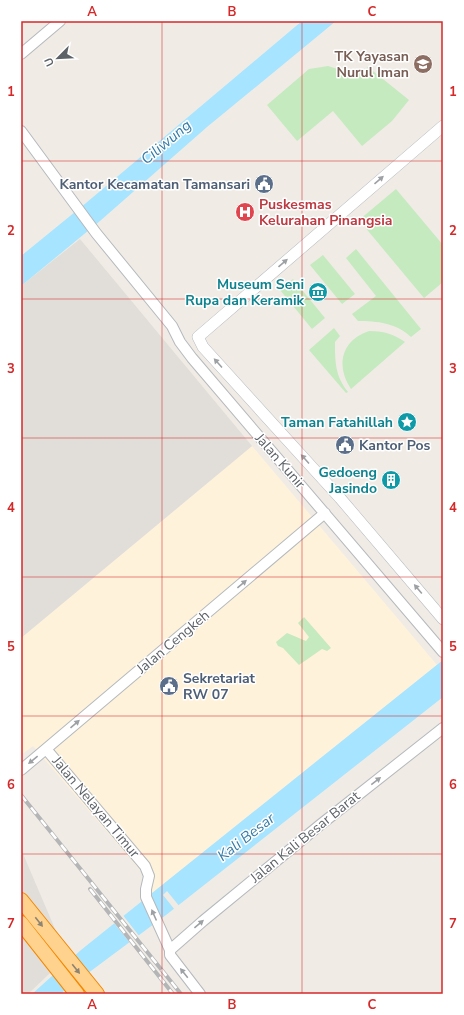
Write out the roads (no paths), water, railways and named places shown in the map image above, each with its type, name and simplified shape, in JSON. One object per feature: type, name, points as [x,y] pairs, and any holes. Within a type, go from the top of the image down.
[{"type":"highway","points":[[21,900],[96,994]]},
{"type":"highway","points":[[21,923],[77,994]]},
{"type":"main road","name":"Jalan Kunir","points":[[443,126],[198,337],[203,347],[342,500],[443,619]]},
{"type":"street","points":[[21,54],[60,21]]},
{"type":"street","name":"Jalan Kunir","points":[[21,131],[96,233],[124,266],[134,275],[174,324],[184,342],[443,650]]},
{"type":"street","name":"Jalan Kunir","points":[[124,266],[128,273],[172,326],[180,342],[192,358],[443,650]]},
{"type":"street","name":"Jalan Cengkeh","points":[[21,770],[325,513]]},
{"type":"street","name":"Jalan Kali Besar Barat","points":[[170,950],[203,920],[443,728]]},
{"type":"street","name":"Jalan Nelayan Timur","points":[[46,749],[145,866],[149,876],[146,897],[170,950]]},
{"type":"street","points":[[170,950],[172,958],[200,994]]},
{"type":"water","name":"Ciliwung","points":[[302,21],[336,21],[207,127],[100,221],[21,286],[21,256]]},
{"type":"water","name":"Kali Besar","points":[[443,660],[443,697],[166,915],[60,994],[32,994],[81,950]]},
{"type":"railway","points":[[21,795],[181,994]]},
{"type":"railway","points":[[90,889],[173,994]]},
{"type":"place","name":"TK Yayasan Nurul Iman","points":[[423,64]]},
{"type":"place","name":"Kantor Kecamatan Tamansari","points":[[264,184]]},
{"type":"place","name":"Puskesmas Kelurahan Pinangsia","points":[[245,212]]},
{"type":"place","name":"Museum Seni Rupa dan Keramik","points":[[318,292]]},
{"type":"place","name":"Taman Fatahillah","points":[[407,422]]},
{"type":"place","name":"Kantor Pos","points":[[345,445]]},
{"type":"place","name":"Gedoeng Jasindo","points":[[391,480]]},
{"type":"place","name":"Sekretariat RW 07","points":[[169,686]]}]
